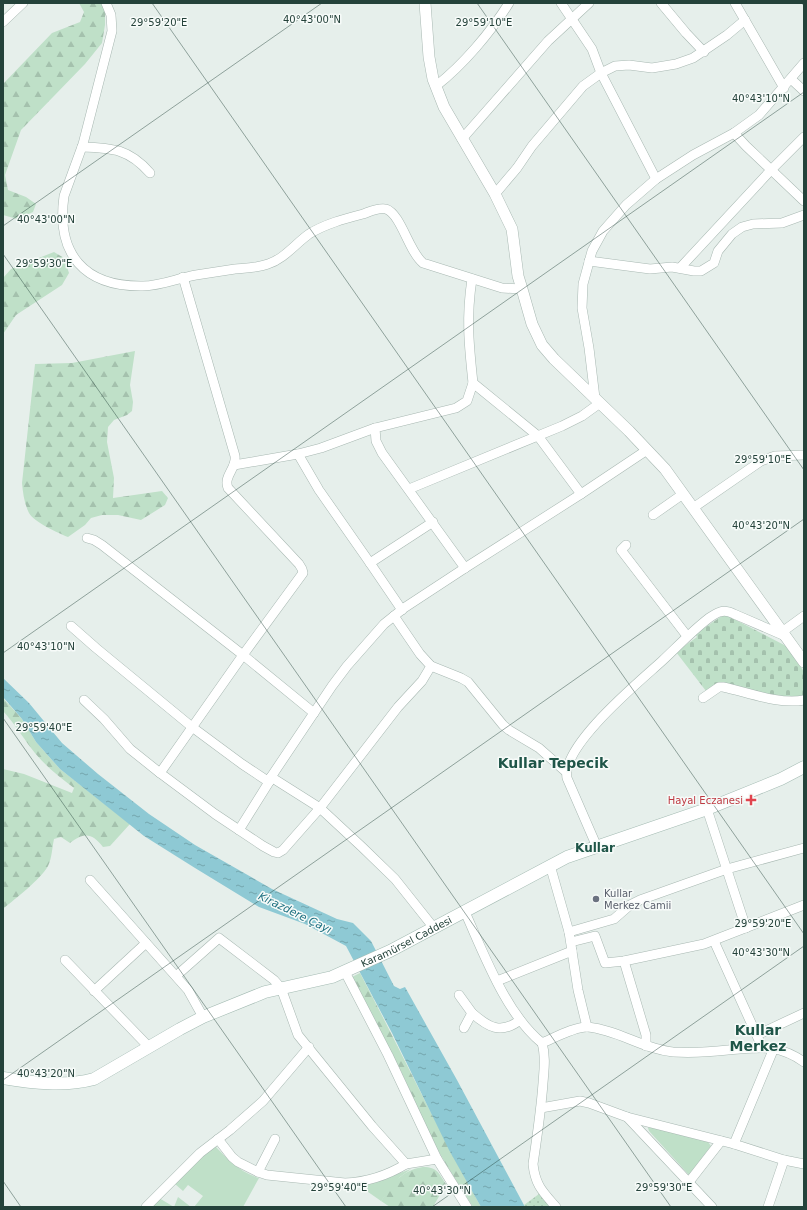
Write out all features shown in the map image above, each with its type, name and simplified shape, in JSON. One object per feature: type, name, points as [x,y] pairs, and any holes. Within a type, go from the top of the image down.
[{"type":"main road","name":"Karamürsel Caddesi","points":[[3,1078],[41,1083],[63,1083],[84,1081],[101,1075],[180,1028],[250,997],[345,972],[390,951],[550,865],[575,854],[707,809],[781,779],[804,767]]},
{"type":"street","points":[[3,22],[23,3]]},
{"type":"street","points":[[106,3],[111,15],[112,31],[82,147],[64,196],[63,204],[64,229],[68,249],[76,262],[82,268],[97,277],[124,285],[144,286],[154,285],[182,277],[262,266],[280,258],[309,234],[321,228],[349,218],[384,209],[391,212],[397,220],[415,255],[423,263],[502,288],[522,289]]},
{"type":"street","points":[[425,3],[429,56],[436,86],[444,107],[495,194],[512,229],[518,276],[532,324],[542,345],[554,359],[648,450],[665,469],[804,662]]},
{"type":"street","points":[[436,86],[451,74],[480,42],[509,3]]},
{"type":"street","points":[[561,3],[592,49],[601,73],[656,179]]},
{"type":"street","points":[[462,140],[548,42],[589,3]]},
{"type":"street","points":[[661,3],[686,34],[704,52]]},
{"type":"street","points":[[735,3],[784,88]]},
{"type":"street","points":[[495,194],[517,168],[532,146],[583,86],[601,73],[615,66],[629,65],[652,68],[676,64],[693,58],[704,52],[745,20]]},
{"type":"street","points":[[597,401],[582,308],[583,284],[589,261],[592,251],[603,231],[626,205],[656,179],[693,155],[734,132],[759,115],[804,64]]},
{"type":"street","points":[[791,79],[804,91]]},
{"type":"street","points":[[734,132],[746,146],[804,201]]},
{"type":"street","points":[[680,268],[771,170],[804,137]]},
{"type":"street","points":[[82,147],[101,147],[120,151],[141,162],[150,173]]},
{"type":"street","points":[[589,261],[650,269],[672,267],[701,271],[714,263],[718,251],[732,234],[742,227],[753,224],[782,222],[802,217],[804,215]]},
{"type":"street","points":[[160,773],[243,655],[302,576],[303,571],[299,564],[228,488],[227,479],[234,464],[235,456],[182,277]]},
{"type":"street","points":[[234,464],[298,454],[321,448],[375,428],[456,408],[467,401],[470,396],[473,383],[468,319],[472,279]]},
{"type":"street","points":[[473,383],[538,436],[581,494]]},
{"type":"street","points":[[409,489],[538,436],[582,416],[597,401]]},
{"type":"street","points":[[375,428],[375,437],[378,446],[465,568]]},
{"type":"street","points":[[239,830],[270,779],[347,666],[384,624],[465,568],[648,450]]},
{"type":"street","points":[[298,454],[340,522],[370,563],[420,654],[430,666],[468,682],[503,725],[539,748],[565,771],[597,846]]},
{"type":"street","points":[[693,508],[761,461],[775,456],[804,455]]},
{"type":"street","points":[[653,516],[682,494]]},
{"type":"street","points":[[370,563],[433,522]]},
{"type":"street","points":[[87,538],[102,544],[314,713]]},
{"type":"street","points":[[626,545],[621,550],[687,636]]},
{"type":"street","points":[[565,771],[574,751],[614,704],[687,636],[718,612],[723,611],[734,614],[784,634]]},
{"type":"street","points":[[784,634],[804,616]]},
{"type":"street","points":[[71,626],[192,727],[242,764],[320,808],[395,879],[434,928]]},
{"type":"street","points":[[84,700],[104,719],[133,752],[215,814],[263,846],[278,853],[283,850],[320,808],[398,707],[422,681],[430,666]]},
{"type":"street","points":[[703,698],[719,687],[723,687],[771,699],[789,701],[804,700]]},
{"type":"street","points":[[707,809],[746,928]]},
{"type":"street","points":[[569,932],[614,919],[630,905],[640,900],[727,869],[804,848]]},
{"type":"street","points":[[550,865],[569,932],[578,990],[587,1027]]},
{"type":"street","points":[[90,880],[188,990],[203,1017]]},
{"type":"street","points":[[497,981],[595,936],[605,963],[624,961],[714,941],[804,905]]},
{"type":"street","points":[[465,912],[507,1000],[520,1020],[542,1043],[544,1049],[541,1108],[534,1173],[538,1185],[556,1207]]},
{"type":"street","points":[[176,976],[219,938],[268,975],[281,988],[296,1030],[372,1126],[406,1164]]},
{"type":"street","points":[[714,941],[725,969],[762,1047]]},
{"type":"street","points":[[94,991],[146,943]]},
{"type":"street","points":[[65,960],[149,1047]]},
{"type":"street","points":[[624,961],[646,1035],[646,1046]]},
{"type":"street","points":[[345,972],[388,1055],[437,1159],[467,1207]]},
{"type":"street","points":[[459,995],[472,1013],[481,1021],[497,1028],[509,1027],[520,1020]]},
{"type":"street","points":[[757,1035],[804,1012]]},
{"type":"street","points":[[464,1028],[472,1013]]},
{"type":"street","points":[[542,1043],[574,1030],[587,1027],[621,1035],[646,1046],[672,1052],[762,1047],[774,1048],[786,1052],[804,1062]]},
{"type":"street","points":[[146,1207],[194,1159],[263,1100],[309,1047]]},
{"type":"street","points":[[734,1144],[774,1048]]},
{"type":"street","points":[[541,1108],[580,1101],[627,1117],[734,1144],[784,1160],[804,1164]]},
{"type":"street","points":[[627,1117],[712,1207]]},
{"type":"street","points":[[218,1139],[232,1157],[238,1162],[267,1175],[353,1182],[370,1180],[390,1173],[406,1164],[437,1159]]},
{"type":"street","points":[[258,1172],[275,1139]]},
{"type":"street","points":[[689,1182],[721,1141]]},
{"type":"street","points":[[768,1207],[784,1160]]},
{"type":"green space","points":[[79,3],[101,3],[105,10],[105,25],[102,43],[85,64],[21,130],[5,175],[8,190],[26,197],[36,204],[33,212],[17,219],[3,215],[3,84],[52,33],[80,22],[84,12]]},
{"type":"green space","points":[[54,252],[64,258],[69,273],[62,285],[16,315],[3,334],[3,278],[11,269]]},
{"type":"green space","points":[[135,351],[130,385],[133,402],[132,411],[127,415],[114,420],[108,427],[107,442],[114,478],[113,498],[162,491],[168,498],[165,505],[141,520],[118,515],[102,515],[91,518],[85,525],[68,537],[36,520],[29,513],[24,498],[22,483],[35,364],[72,363]]},
{"type":"green space","points":[[722,616],[728,616],[788,647],[804,672],[804,698],[785,698],[720,684],[706,691],[676,652],[697,637],[695,634]]},
{"type":"green space","points":[[3,698],[22,719],[36,742],[60,769],[130,824],[110,846],[103,847],[95,839],[88,836],[80,837],[70,843],[61,837],[54,839],[48,866],[27,889],[3,909],[3,769],[24,774],[72,793],[74,788],[51,770],[31,748],[3,711]]},
{"type":"green space","points":[[360,973],[481,1207],[473,1207],[430,1136],[401,1071],[352,977]]},
{"type":"green space","points":[[649,1127],[708,1142],[711,1146],[689,1175],[649,1131]]},
{"type":"green space","points":[[215,1146],[240,1169],[259,1178],[243,1207],[194,1207],[203,1196],[188,1185],[183,1191],[175,1184],[195,1162]]},
{"type":"green space","points":[[423,1167],[432,1168],[435,1170],[440,1174],[446,1184],[433,1207],[390,1207],[381,1201],[398,1179],[409,1171]]},
{"type":"green space","points":[[411,1169],[400,1177],[381,1201],[361,1187]]},
{"type":"green space","points":[[539,1194],[550,1207],[525,1207],[524,1205]]},
{"type":"green space","points":[[178,1197],[191,1207],[174,1207]]},
{"type":"green space","points":[[159,1198],[174,1207],[151,1207]]},
{"type":"water","name":"Kirazdere Çayı","points":[[3,678],[29,703],[62,743],[98,774],[149,814],[195,845],[272,889],[337,919],[353,923],[371,941],[394,986],[400,989],[405,987],[525,1207],[481,1207],[449,1150],[392,1033],[346,946],[305,924],[259,907],[144,836],[60,769],[36,742],[22,719],[3,697]]},
{"type":"place","name":"Hayal Eczanesi","points":[[751,800]]},
{"type":"place","name":"Kullar Merkez Camii","points":[[596,899]]},
{"type":"district","name":"Kullar Tepecik","points":[[553,763]]},
{"type":"district","name":"Kullar","points":[[595,848]]},
{"type":"district","name":"Kullar Merkez","points":[[758,1038]]}]
